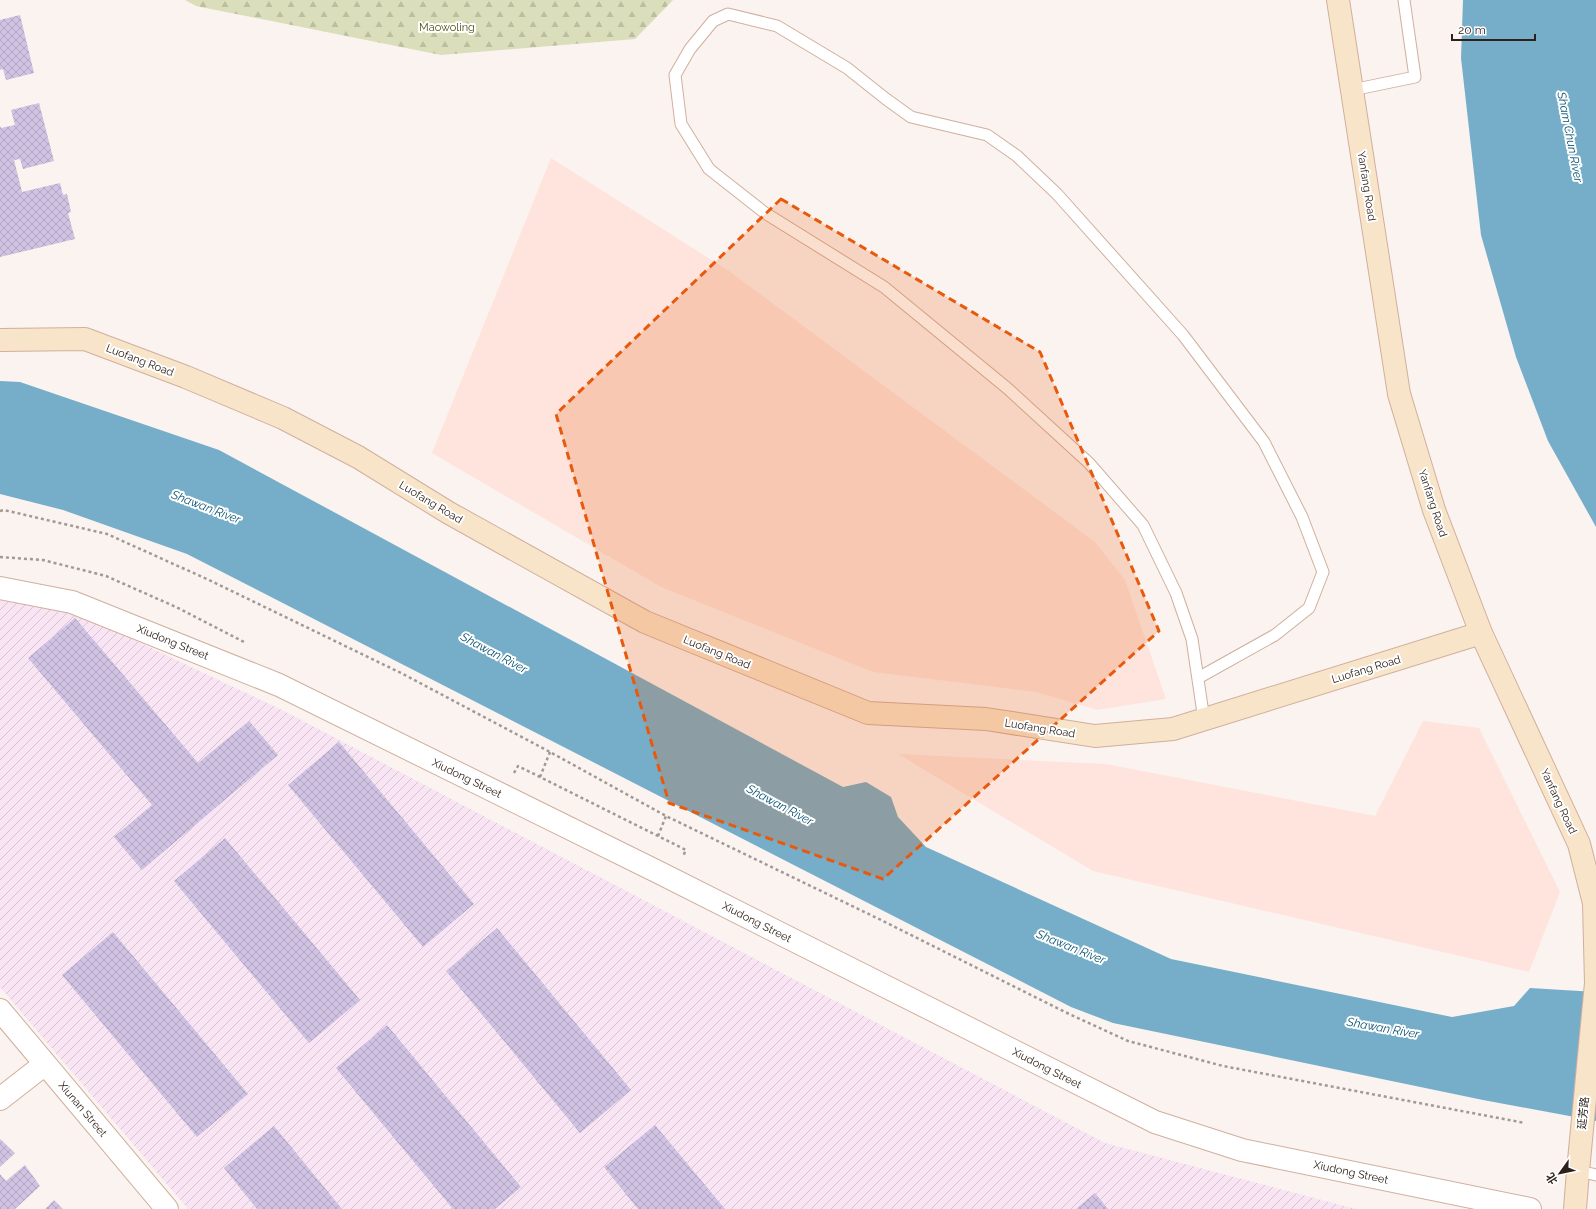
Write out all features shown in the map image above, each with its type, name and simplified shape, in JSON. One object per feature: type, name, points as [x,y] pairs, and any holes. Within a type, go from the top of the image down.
[{"type":"main road","name":"Yanfang Road","points":[[1338,0],[1399,394],[1434,510],[1481,633],[1579,844],[1594,903],[1596,983]]},
{"type":"main road","name":"Luofang Road","points":[[0,340],[85,339],[186,377],[284,418],[358,458],[449,514],[645,622],[868,713],[986,719],[1095,736],[1172,729],[1481,633]]},
{"type":"main road","name":"延芳路","points":[[1587,1173],[1596,983]]},
{"type":"main road","points":[[1576,1209],[1587,1173]]},
{"type":"street","name":"Xiudong Street","points":[[0,588],[72,602],[279,686],[658,872],[1155,1122],[1242,1150],[1530,1209]]},
{"type":"street","name":"Xiunan Street","points":[[0,1010],[167,1209]]},
{"type":"street","points":[[0,1099],[45,1064]]},
{"type":"lane","points":[[1352,90],[1415,77],[1404,0]]},
{"type":"lane","points":[[1198,678],[1274,635],[1309,608],[1323,572],[1302,517],[1264,442],[1183,335],[1057,194],[1017,156],[987,135],[912,117],[886,99],[847,68],[777,26],[728,14],[713,21],[690,49],[675,75],[681,124],[709,169],[765,213],[884,287],[1007,388],[1089,463],[1143,525],[1178,600],[1192,639],[1204,720]]},
{"type":"path","points":[[0,511],[4,510],[108,534],[209,580],[403,674],[550,752],[666,816],[881,920],[1065,1012],[1128,1041],[1222,1066],[1526,1123]]},
{"type":"path","points":[[540,777],[550,752]]},
{"type":"path","points":[[518,766],[686,850]]},
{"type":"path","points":[[658,836],[666,816]]},
{"type":"highlighted area","points":[[781,199],[1040,352],[1159,631],[883,879],[669,803],[556,414]]},
{"type":"shaded area","points":[[551,158],[729,271],[1095,542],[1125,580],[1166,699],[1097,710],[1036,692],[873,672],[661,587],[432,453]]},
{"type":"shaded area","points":[[0,596],[71,610],[286,712],[1105,1143],[1356,1209],[188,1209],[0,987]]},
{"type":"shaded area","points":[[1423,721],[1479,728],[1560,892],[1529,972],[1093,871],[898,754],[1106,764],[1375,816]]},
{"type":"green space","name":"Maowoling","points":[[185,0],[673,0],[635,39],[441,55],[196,6]]},
{"type":"water","name":"Sham Chun River","points":[[1463,0],[1596,0],[1596,527],[1548,441],[1516,357],[1481,235],[1461,58]]},
{"type":"water","name":"Shawan River","points":[[0,381],[20,382],[219,450],[843,787],[866,782],[891,797],[898,817],[926,847],[1171,959],[1452,1017],[1514,1006],[1530,988],[1596,992],[1596,1121],[1483,1100],[1113,1023],[1071,1007],[187,554],[63,510],[0,494]]},
{"type":"building","points":[[20,15],[34,73],[6,80],[3,69],[0,70],[0,20]]},
{"type":"building","points":[[39,103],[54,161],[23,169],[20,159],[14,160],[22,192],[60,183],[63,195],[67,194],[71,212],[68,213],[75,239],[0,257],[0,126],[1,128],[15,125],[11,110]]},
{"type":"building","points":[[75,618],[198,763],[249,721],[278,755],[142,870],[114,837],[152,805],[28,658]]},
{"type":"building","points":[[339,742],[474,904],[423,947],[288,785]]},
{"type":"building","points":[[225,838],[360,1000],[309,1043],[174,881]]},
{"type":"building","points":[[497,928],[631,1090],[580,1133],[446,971]]},
{"type":"building","points":[[113,932],[248,1094],[197,1137],[62,975]]},
{"type":"building","points":[[387,1025],[521,1187],[495,1209],[453,1209],[336,1068]]},
{"type":"building","points":[[655,1125],[725,1209],[638,1209],[604,1167]]},
{"type":"building","points":[[274,1126],[342,1209],[257,1209],[224,1168]]},
{"type":"building","points":[[0,1139],[15,1153],[0,1167]]},
{"type":"building","points":[[25,1165],[40,1186],[15,1209],[0,1209],[0,1174],[6,1181]]},
{"type":"building","points":[[1095,1193],[1108,1209],[1076,1209]]},
{"type":"building","points":[[54,1200],[63,1209],[45,1209]]}]
